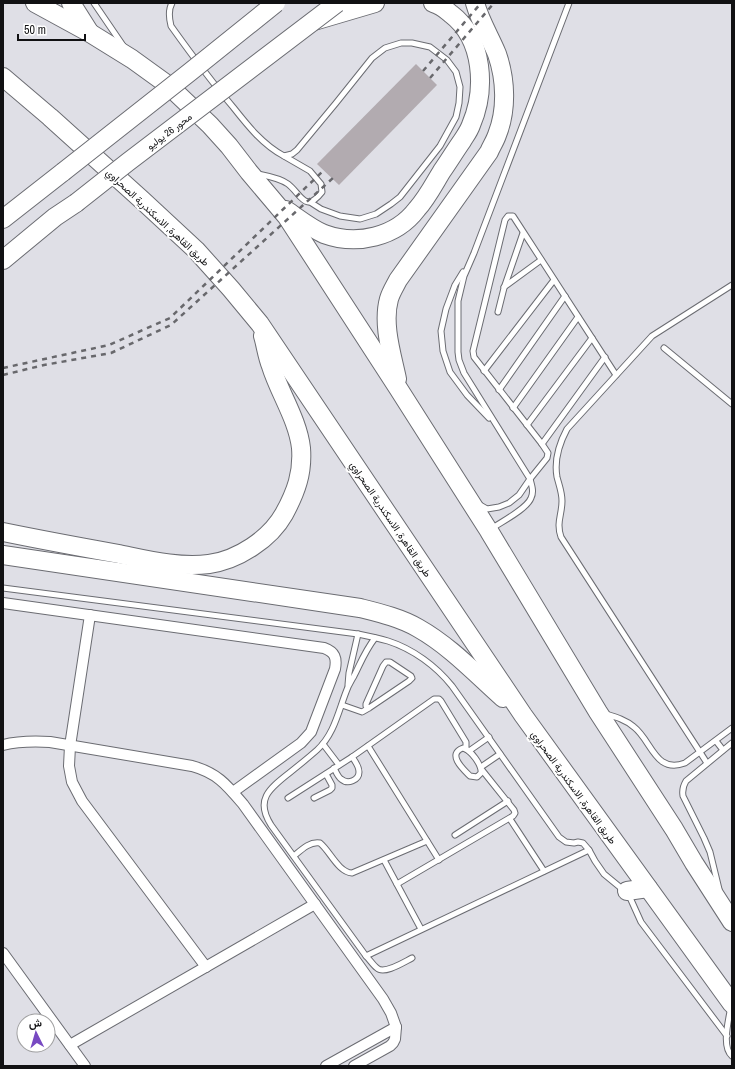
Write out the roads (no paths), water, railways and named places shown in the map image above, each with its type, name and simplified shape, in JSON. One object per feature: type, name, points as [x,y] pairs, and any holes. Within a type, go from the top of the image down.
[{"type":"highway","points":[[35,3],[90,33],[132,59],[168,85],[210,125],[229,146],[287,217],[489,531],[598,712],[674,829],[728,916]]},
{"type":"highway","points":[[71,3],[90,33]]},
{"type":"highway","points":[[3,219],[276,3]]},
{"type":"highway","name":"محور 26 يوليو","points":[[3,260],[55,217],[76,203],[128,162],[217,96],[337,3]]},
{"type":"highway","points":[[312,22],[375,3]]},
{"type":"highway","points":[[276,204],[315,229],[332,236],[351,240],[370,238],[397,228],[418,209],[471,127],[479,96],[479,66],[472,40],[455,16],[440,5],[433,3]]},
{"type":"highway","points":[[398,388],[387,330],[387,308],[390,294],[398,280],[489,152],[497,135],[503,116],[503,76],[500,64],[475,3]]},
{"type":"highway","name":"طريق القاهرة, الاسكندرية الصحراوي","points":[[3,77],[196,250],[260,324],[523,715],[732,1004]]},
{"type":"highway","points":[[3,532],[184,565],[209,564],[232,558],[266,537],[280,521],[298,484],[301,446],[297,430],[270,365],[260,324]]},
{"type":"highway","points":[[3,555],[360,608],[393,617],[418,627],[440,642],[464,661],[523,715]]},
{"type":"highway","points":[[627,891],[648,888]]},
{"type":"street","points":[[3,603],[330,650],[336,661],[335,669],[311,732],[301,743],[233,792]]},
{"type":"street","points":[[90,615],[70,746],[69,766],[72,782],[82,801],[206,967]]},
{"type":"street","points":[[3,745],[32,740],[192,766],[210,772],[218,778],[243,804],[391,1012],[396,1027],[395,1039],[393,1043],[354,1066]]},
{"type":"street","points":[[70,1045],[315,904]]},
{"type":"street","points":[[3,954],[85,1066]]},
{"type":"street","points":[[326,1066],[396,1027]]},
{"type":"lane","points":[[94,3],[132,59]]},
{"type":"lane","points":[[172,3],[169,17],[171,26],[198,63],[247,124],[266,145],[310,171],[321,184],[322,192],[317,198],[310,202]]},
{"type":"lane","points":[[496,425],[467,395],[450,372],[443,351],[441,331],[446,310],[455,285],[474,254],[569,3]]},
{"type":"lane","points":[[249,172],[275,178],[288,183],[300,198],[321,209],[340,216],[360,219],[376,214],[400,196],[440,146],[456,117],[460,87],[456,72],[447,60],[430,47],[406,43],[385,48],[372,58],[297,150],[292,154],[284,156]]},
{"type":"lane","points":[[470,501],[488,509],[509,503],[520,495],[530,479],[547,458],[548,453],[474,357],[473,351],[505,220],[508,216],[513,216],[616,375]]},
{"type":"lane","points":[[498,312],[504,288],[523,232]]},
{"type":"lane","points":[[504,288],[541,260]]},
{"type":"lane","points":[[468,265],[462,282],[458,301],[459,360],[464,373],[530,479],[532,488],[532,497],[529,502],[489,531]]},
{"type":"lane","points":[[484,371],[554,280]]},
{"type":"lane","points":[[707,763],[561,537],[558,524],[562,509],[562,492],[556,466],[560,443],[566,429],[652,336],[732,285]]},
{"type":"lane","points":[[499,390],[565,296]]},
{"type":"lane","points":[[513,408],[578,317]]},
{"type":"lane","points":[[527,425],[592,338]]},
{"type":"lane","points":[[664,348],[732,404]]},
{"type":"lane","points":[[542,444],[604,357]]},
{"type":"lane","points":[[3,588],[358,634],[389,642],[408,650],[431,665],[442,674],[452,686],[559,838],[566,842],[583,843],[604,874],[627,891],[641,922],[727,1036]]},
{"type":"lane","points":[[348,686],[349,673],[358,634]]},
{"type":"lane","points":[[375,638],[348,686],[342,705],[323,744],[272,786],[266,797],[265,809],[268,820],[366,956],[377,969],[384,971],[412,958]]},
{"type":"lane","points":[[342,705],[362,712],[369,708],[410,681],[412,678],[411,676],[390,662],[386,662],[366,704],[369,708]]},
{"type":"lane","points":[[288,798],[352,757],[432,701],[437,699],[441,701],[466,742],[468,750],[515,811],[514,815],[510,818],[398,884]]},
{"type":"lane","points":[[598,712],[628,722],[636,728],[663,763],[669,765],[678,766],[685,763],[732,728]]},
{"type":"lane","points":[[489,737],[468,750],[460,749],[456,755],[457,761],[468,774],[474,777],[479,775],[481,768],[500,754]]},
{"type":"lane","points":[[716,741],[723,750]]},
{"type":"lane","points":[[728,916],[710,852],[682,791],[683,785],[686,781],[732,743]]},
{"type":"lane","points":[[323,744],[339,765]]},
{"type":"lane","points":[[368,746],[439,860]]},
{"type":"lane","points":[[334,768],[341,779],[346,782],[352,781],[359,773],[359,769],[352,757]]},
{"type":"lane","points":[[314,798],[332,788],[326,774]]},
{"type":"lane","points":[[455,835],[508,801]]},
{"type":"lane","points":[[510,818],[544,871]]},
{"type":"lane","points":[[294,856],[309,845],[320,843],[343,870],[348,873],[355,872],[427,841]]},
{"type":"lane","points":[[366,956],[589,850]]},
{"type":"lane","points":[[384,860],[422,929]]},
{"type":"lane","points":[[732,1004],[726,1046],[727,1050],[732,1056]]},
{"type":"railway","points":[[423,71],[481,3]]},
{"type":"railway","points":[[430,78],[494,3]]},
{"type":"railway","points":[[3,368],[109,345],[170,318],[324,170]]},
{"type":"railway","points":[[3,375],[44,365],[111,353],[171,325],[333,178]]}]
